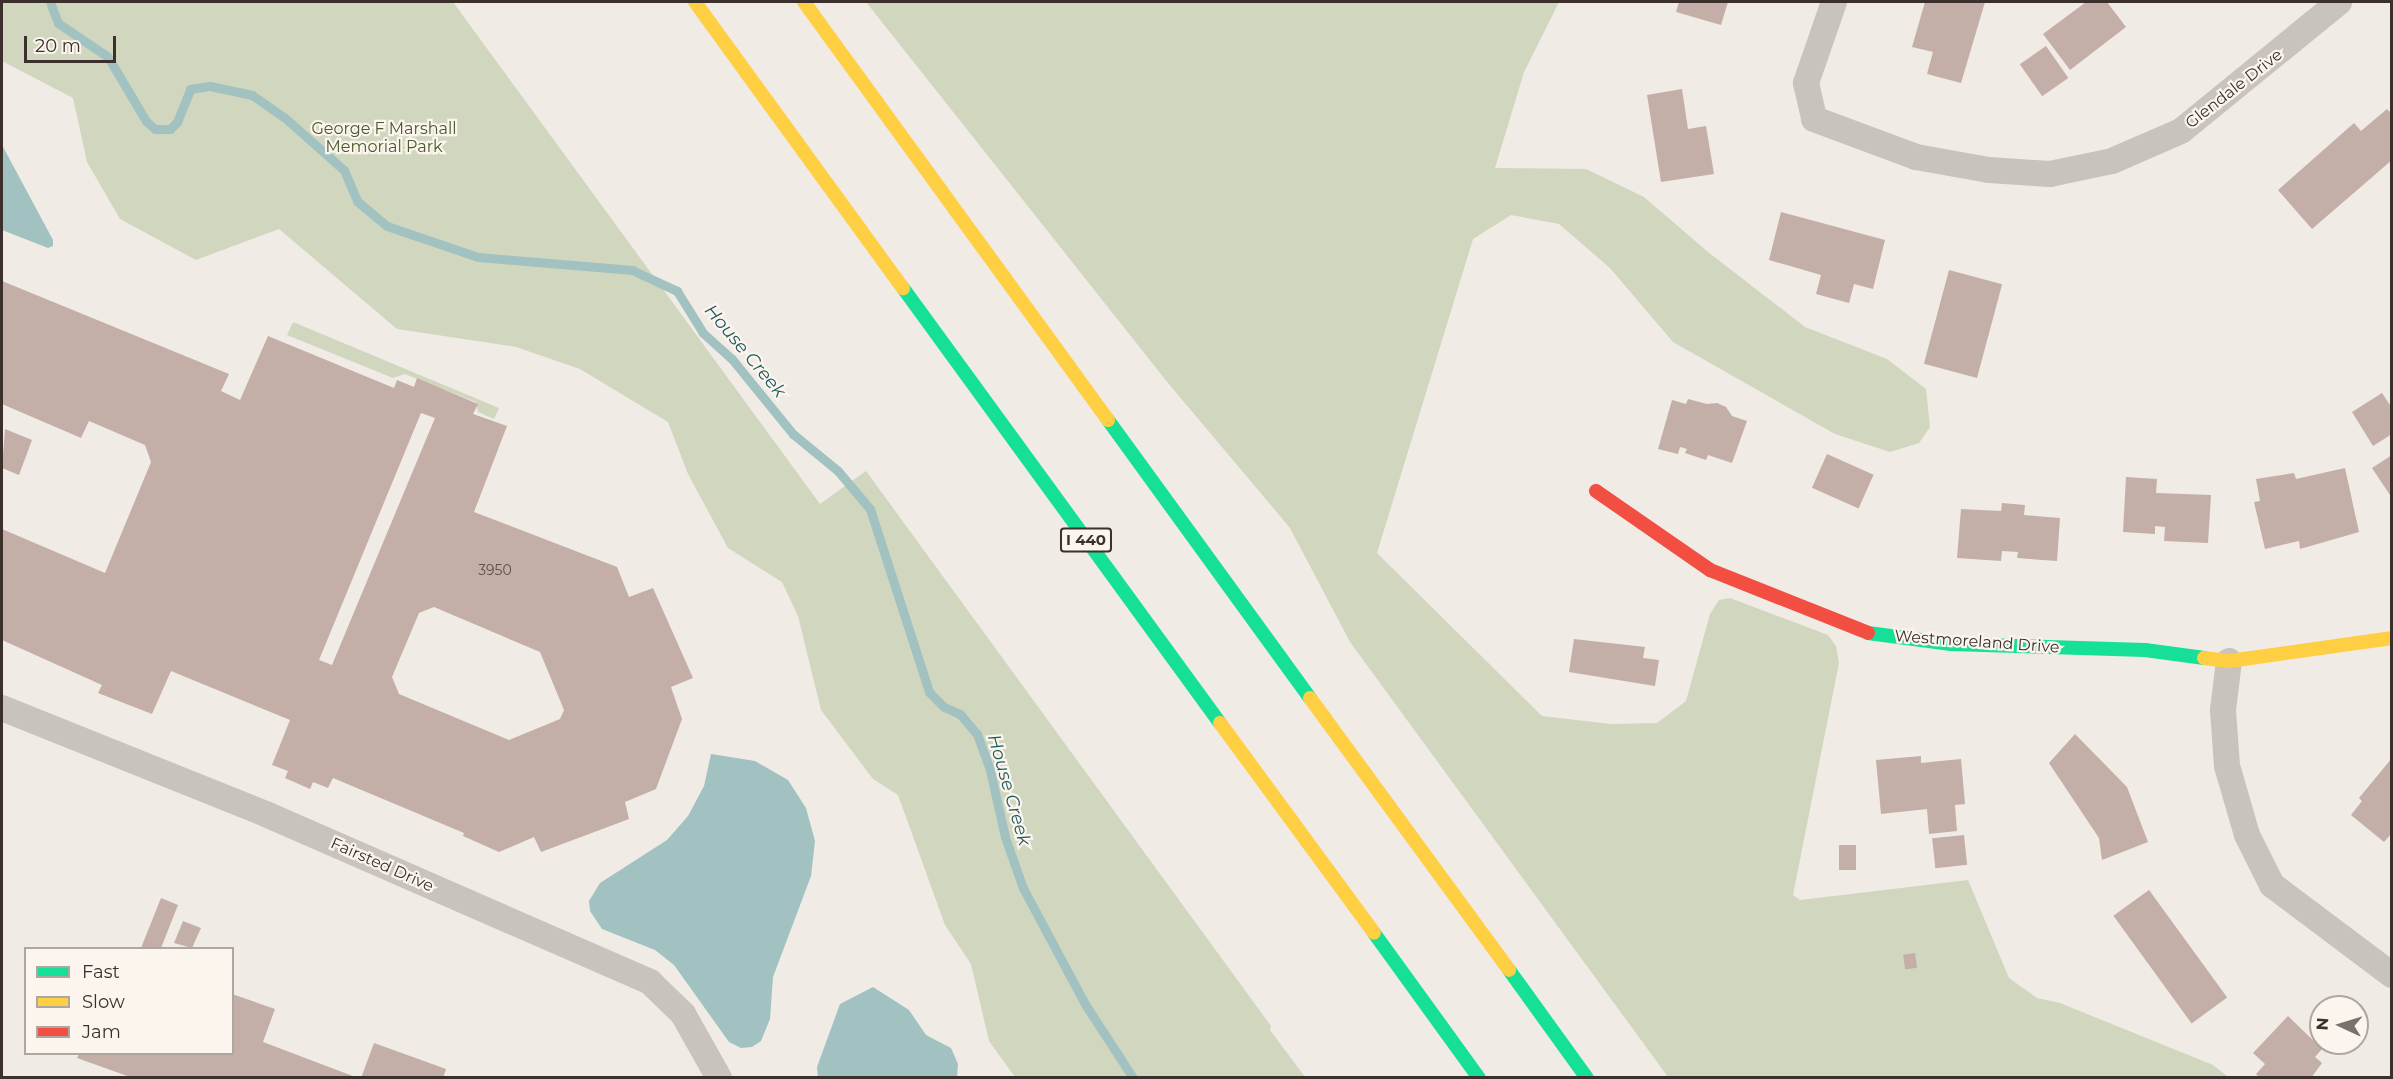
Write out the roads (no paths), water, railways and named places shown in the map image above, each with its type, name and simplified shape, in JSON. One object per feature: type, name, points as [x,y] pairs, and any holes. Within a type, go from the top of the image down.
[{"type":"main road","name":"I 440","points":[[695,2],[1479,1077]]},
{"type":"main road","points":[[804,2],[1587,1077]]},
{"type":"main road","name":"Westmoreland Drive","points":[[1596,491],[1710,570],[1877,636],[1951,644],[2145,650],[2229,661],[2391,638]]},
{"type":"street","name":"Glendale Drive","points":[[1834,2],[1806,83],[1814,119],[1916,157],[1989,170],[2050,174],[2112,161],[2181,131],[2339,2]]},
{"type":"street","points":[[2229,661],[2223,710],[2227,766],[2247,835],[2272,885],[2391,975]]},
{"type":"street","name":"Fairsted Drive","points":[[2,708],[268,815],[650,982],[683,1014],[719,1077]]},
{"type":"water","points":[[2,145],[53,240],[53,246],[48,248],[2,230]]},
{"type":"water","points":[[711,754],[755,761],[788,780],[806,808],[815,841],[811,876],[773,977],[770,1019],[761,1041],[752,1047],[741,1048],[729,1042],[674,965],[655,950],[602,929],[590,911],[589,901],[600,883],[667,840],[688,816],[704,786]]},
{"type":"water","points":[[873,987],[909,1010],[926,1035],[951,1048],[958,1064],[957,1077],[818,1077],[817,1067],[840,1004]]},
{"type":"waterway","name":"House Creek","points":[[50,2],[58,23],[108,57],[146,121],[155,129],[170,129],[177,122],[190,89],[210,86],[252,95],[284,117],[344,170],[357,201],[387,226],[478,257],[632,270],[677,291],[703,333],[732,359],[793,434],[838,471],[870,509],[929,692],[944,707],[960,714],[977,734],[990,770],[1005,837],[1023,888],[1085,1004],[1133,1078]]},
{"type":"park label","name":"George F Marshall Memorial Park","points":[[384,138]]}]
